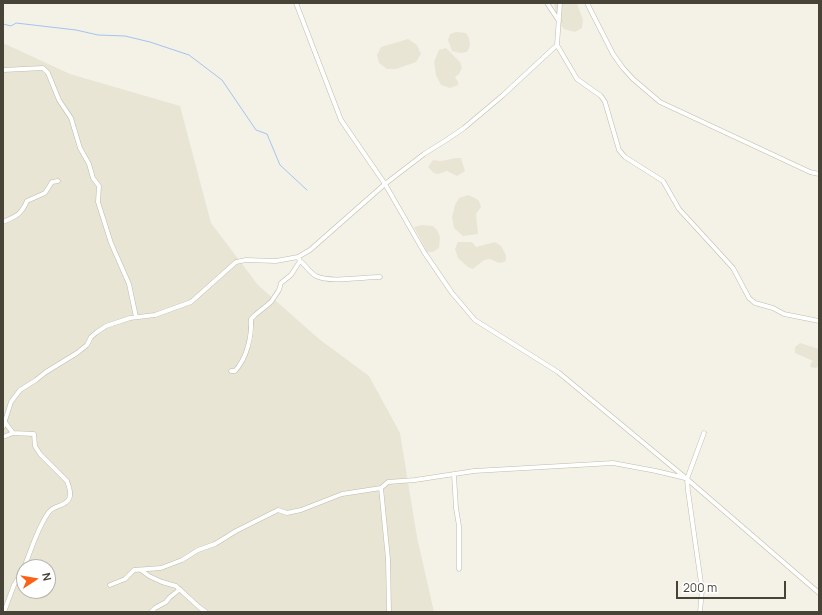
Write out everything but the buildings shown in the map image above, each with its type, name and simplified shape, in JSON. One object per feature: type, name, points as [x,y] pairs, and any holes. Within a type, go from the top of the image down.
[{"type":"street","points":[[296,3],[341,120],[385,184],[424,252],[452,293],[474,320],[558,372],[687,479],[819,593]]},
{"type":"street","points":[[547,3],[558,21]]},
{"type":"street","points":[[560,3],[557,45],[577,79],[601,96],[605,102],[619,150],[625,157],[663,181],[679,208],[733,268],[749,298],[755,303],[773,308],[784,314],[819,321]]},
{"type":"street","points":[[587,3],[613,54],[623,68],[633,79],[660,102],[810,172],[819,174]]},
{"type":"street","points":[[231,371],[236,371],[238,368],[247,346],[252,331],[251,319],[271,302],[279,290],[281,283],[291,275],[299,259],[385,184],[424,154],[464,128],[502,96],[557,45]]},
{"type":"street","points":[[3,70],[43,68],[48,73],[59,100],[71,118],[80,148],[89,164],[93,178],[99,186],[98,202],[111,243],[129,284],[136,317]]},
{"type":"street","points":[[3,222],[23,211],[27,201],[45,193],[52,182],[58,181]]},
{"type":"street","points":[[3,427],[11,402],[20,390],[87,345],[91,337],[97,332],[116,323],[136,317],[156,315],[191,302],[236,262],[246,260],[276,261],[299,259],[304,263],[309,272],[321,278],[348,279],[380,277]]},
{"type":"street","points":[[4,420],[13,433]]},
{"type":"street","points":[[3,437],[13,433],[34,434],[35,446],[40,454],[67,481],[70,497],[67,503],[50,510],[39,529],[27,559]]},
{"type":"street","points":[[700,612],[702,590],[687,479],[704,433]]},
{"type":"street","points":[[110,585],[125,580],[134,570],[161,568],[182,560],[198,550],[215,544],[236,531],[278,510],[287,513],[301,510],[342,494],[381,488],[388,482],[415,480],[500,468],[613,463],[656,471],[687,479]]},
{"type":"street","points":[[454,475],[456,508],[459,526],[459,569]]},
{"type":"street","points":[[381,488],[388,559],[389,612]]},
{"type":"street","points":[[141,570],[149,576],[162,582],[176,586],[198,607],[206,612]]},
{"type":"street","points":[[4,612],[16,581]]},
{"type":"street","points":[[151,612],[166,602],[180,589]]},
{"type":"shaded area","points":[[554,3],[577,3],[583,20],[582,28],[575,32],[564,29],[558,22]]},
{"type":"shaded area","points":[[456,32],[466,33],[469,38],[470,46],[467,52],[460,53],[452,51],[448,40],[450,34]]},
{"type":"shaded area","points":[[408,39],[417,45],[421,54],[416,62],[396,69],[387,69],[379,63],[377,55],[381,47]]},
{"type":"shaded area","points":[[3,43],[70,74],[180,106],[211,223],[258,285],[319,339],[369,376],[400,433],[417,537],[434,612],[3,612]]},
{"type":"shaded area","points":[[446,48],[460,62],[462,68],[459,74],[455,77],[458,85],[450,88],[441,85],[436,75],[434,62],[439,50]]},
{"type":"shaded area","points":[[461,158],[465,171],[457,176],[447,171],[438,174],[434,173],[428,167],[433,160],[441,161]]},
{"type":"shaded area","points":[[468,195],[479,201],[481,207],[476,214],[478,234],[463,236],[454,228],[452,217],[455,205],[459,198]]},
{"type":"shaded area","points":[[422,225],[433,226],[437,230],[440,237],[439,248],[433,252],[427,252],[414,227]]},
{"type":"shaded area","points":[[458,242],[472,242],[476,247],[495,242],[501,246],[506,255],[505,262],[499,263],[490,259],[484,260],[473,269],[468,267],[458,258],[455,249]]},
{"type":"shaded area","points":[[800,343],[819,349],[819,366],[816,368],[810,367],[813,361],[795,353],[795,347]]},
{"type":"waterway","points":[[3,24],[11,26],[16,23],[76,30],[98,35],[125,36],[150,42],[189,55],[222,80],[256,130],[267,134],[280,165],[307,190]]}]
